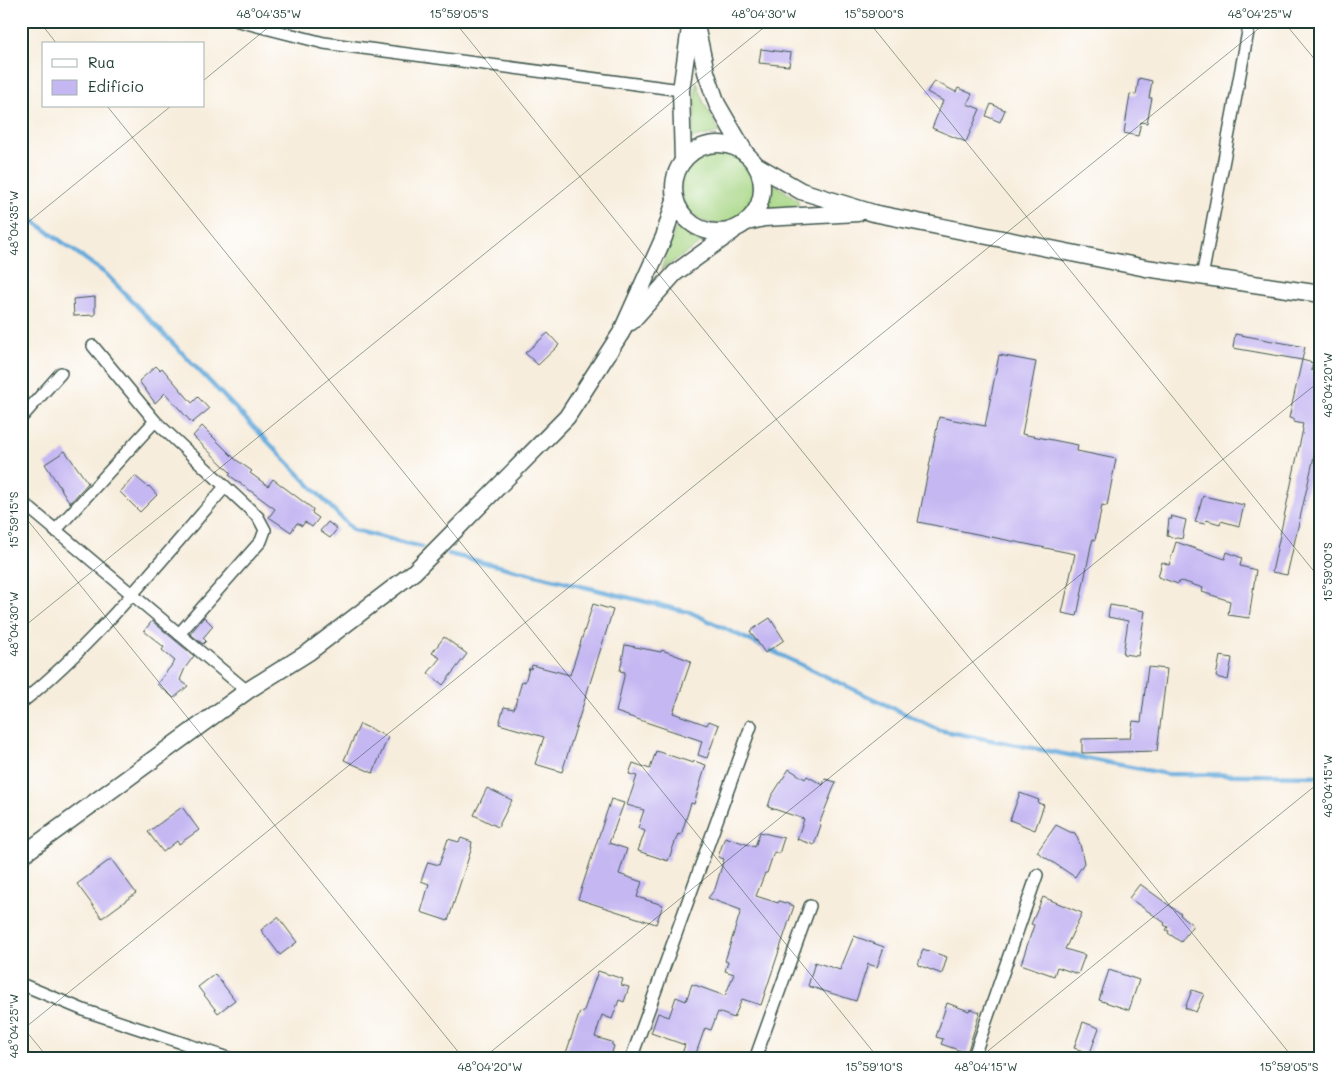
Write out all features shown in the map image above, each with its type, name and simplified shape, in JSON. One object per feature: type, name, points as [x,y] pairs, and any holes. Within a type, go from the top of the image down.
[{"type":"main road","points":[[683,160],[681,90],[690,21]]},
{"type":"main road","points":[[621,333],[675,273],[741,226],[757,210],[762,195],[762,180],[717,104],[710,84],[695,21]]},
{"type":"main road","points":[[681,90],[694,77],[710,84]]},
{"type":"main road","points":[[873,213],[764,218],[720,233],[705,231],[692,224],[681,213],[675,200],[673,186],[676,172],[683,160],[693,151],[706,145],[734,146],[751,160],[801,191],[873,213],[1146,268],[1321,294]]},
{"type":"main road","points":[[21,856],[247,692],[309,652],[414,572],[567,416],[621,333],[664,237],[675,200]]},
{"type":"street","points":[[238,21],[324,43],[681,90]]},
{"type":"street","points":[[1202,277],[1250,21]]},
{"type":"street","points":[[93,346],[155,421],[258,517],[265,530],[261,541],[179,634]]},
{"type":"street","points":[[21,418],[60,374]]},
{"type":"street","points":[[55,531],[155,421]]},
{"type":"street","points":[[21,703],[52,678],[131,595],[225,486]]},
{"type":"street","points":[[21,501],[247,692]]},
{"type":"street","points":[[631,1059],[751,726]]},
{"type":"street","points":[[973,1059],[1036,875]]},
{"type":"street","points":[[755,1059],[810,906]]},
{"type":"street","points":[[21,984],[86,1010],[231,1059]]},
{"type":"green space","points":[[696,81],[704,103],[720,132],[690,139],[694,123]]},
{"type":"green space","points":[[718,150],[732,153],[744,161],[752,173],[755,187],[752,201],[744,213],[732,221],[718,224],[704,221],[692,213],[684,201],[681,187],[684,173],[692,161],[704,153]]},
{"type":"green space","points":[[771,182],[798,200],[798,206],[767,212]]},
{"type":"green space","points":[[677,224],[704,241],[661,270]]},
{"type":"building","points":[[761,49],[791,53],[789,66],[759,63]]},
{"type":"building","points":[[1139,78],[1152,81],[1149,98],[1152,98],[1147,123],[1141,122],[1138,136],[1124,133],[1130,94],[1136,95]]},
{"type":"building","points":[[934,81],[956,92],[958,88],[972,94],[967,104],[980,109],[966,142],[932,128],[943,101],[927,92]]},
{"type":"building","points":[[991,104],[1005,110],[1000,122],[986,116]]},
{"type":"building","points":[[95,297],[95,315],[74,316],[73,299]]},
{"type":"building","points":[[548,333],[559,345],[538,365],[525,353]]},
{"type":"building","points":[[1235,334],[1305,347],[1302,360],[1233,348]]},
{"type":"building","points":[[999,355],[1036,362],[1022,434],[1078,445],[1077,451],[1116,459],[1107,506],[1102,505],[1095,540],[1093,539],[1091,546],[1077,616],[1062,613],[1075,554],[918,522],[939,417],[985,426]]},
{"type":"building","points":[[1302,360],[1313,363],[1311,370],[1321,372],[1321,426],[1287,575],[1272,572],[1303,429],[1303,424],[1294,422],[1294,419],[1289,418]]},
{"type":"building","points":[[156,366],[160,370],[162,368],[192,403],[198,397],[209,409],[192,423],[165,393],[155,403],[139,381]]},
{"type":"building","points":[[202,426],[235,459],[252,471],[250,473],[268,486],[273,479],[313,509],[312,513],[319,518],[312,527],[305,522],[302,526],[297,523],[291,532],[269,517],[275,509],[229,475],[231,473],[193,436]]},
{"type":"building","points":[[65,451],[88,483],[70,503],[45,464]]},
{"type":"building","points":[[135,476],[149,486],[157,495],[140,512],[120,492]]},
{"type":"building","points":[[1203,496],[1244,505],[1239,526],[1221,521],[1220,524],[1206,520],[1205,524],[1195,522]]},
{"type":"building","points":[[1171,516],[1186,520],[1182,539],[1167,536],[1169,519],[1172,519]]},
{"type":"building","points":[[328,522],[337,529],[330,538],[320,531]]},
{"type":"building","points":[[1176,542],[1225,559],[1227,552],[1242,558],[1240,566],[1256,570],[1249,618],[1228,615],[1230,601],[1202,592],[1203,588],[1182,581],[1178,584],[1158,577],[1162,562],[1169,565]]},
{"type":"building","points":[[593,604],[613,610],[562,772],[535,764],[544,737],[499,724],[504,707],[514,709],[522,681],[525,682],[529,668],[531,669],[532,665],[570,675]]},
{"type":"building","points":[[1110,605],[1145,611],[1138,656],[1123,654],[1128,621],[1108,617]]},
{"type":"building","points":[[204,617],[213,626],[203,638],[206,641],[203,644],[190,634]]},
{"type":"building","points":[[770,618],[784,640],[765,653],[750,631]]},
{"type":"building","points":[[152,621],[194,656],[185,668],[180,680],[188,686],[174,698],[157,684],[175,661],[162,650],[164,647],[144,631]]},
{"type":"building","points":[[444,637],[467,654],[443,685],[428,673],[440,658],[432,653]]},
{"type":"building","points":[[625,645],[661,652],[662,650],[691,661],[673,713],[707,725],[709,721],[719,725],[707,758],[698,755],[702,741],[616,712],[625,672],[620,671]]},
{"type":"building","points":[[1220,656],[1232,658],[1228,680],[1216,677]]},
{"type":"building","points":[[1148,667],[1167,669],[1157,751],[1082,753],[1082,739],[1130,738],[1133,721],[1141,722]]},
{"type":"building","points":[[360,724],[388,737],[373,773],[344,760]]},
{"type":"building","points":[[656,751],[693,763],[694,761],[706,765],[694,804],[691,803],[681,835],[678,834],[668,861],[638,851],[645,831],[638,828],[644,810],[627,805],[637,776],[629,774],[633,763],[650,769]]},
{"type":"building","points":[[789,769],[805,779],[807,776],[823,785],[825,779],[836,782],[819,824],[821,825],[814,845],[797,839],[804,819],[768,807],[771,797]]},
{"type":"building","points":[[487,788],[512,800],[498,827],[474,815]]},
{"type":"building","points":[[1020,793],[1039,800],[1038,803],[1044,805],[1035,830],[1010,820]]},
{"type":"building","points":[[611,799],[624,803],[609,843],[627,849],[619,874],[642,882],[637,897],[663,905],[656,924],[578,899]]},
{"type":"building","points":[[182,807],[199,830],[179,844],[177,841],[163,852],[148,832]]},
{"type":"building","points":[[1056,825],[1075,833],[1080,844],[1084,863],[1075,877],[1037,852]]},
{"type":"building","points":[[760,832],[784,838],[779,854],[774,852],[756,896],[794,906],[761,1005],[742,999],[734,1018],[718,1012],[711,1030],[705,1028],[694,1059],[680,1059],[685,1045],[651,1033],[658,1013],[669,1017],[676,997],[686,1001],[692,984],[725,996],[734,974],[725,971],[728,962],[725,961],[741,910],[708,898],[715,889],[724,859],[718,857],[725,837],[755,847]]},
{"type":"building","points":[[461,838],[472,842],[472,847],[448,921],[421,912],[429,884],[421,881],[428,862],[439,865],[448,839],[459,842]]},
{"type":"building","points":[[111,859],[136,893],[102,918],[77,884]]},
{"type":"building","points":[[1140,884],[1193,925],[1181,942],[1168,933],[1169,931],[1166,930],[1168,927],[1164,925],[1165,923],[1129,898]]},
{"type":"building","points":[[1043,897],[1082,913],[1065,949],[1085,955],[1078,974],[1057,967],[1054,976],[1021,964],[1034,925],[1031,924]]},
{"type":"building","points":[[278,917],[297,942],[280,955],[261,930]]},
{"type":"building","points":[[854,936],[884,947],[877,967],[868,964],[856,1001],[808,986],[815,962],[840,970]]},
{"type":"building","points":[[923,949],[947,957],[942,974],[918,965]]},
{"type":"building","points":[[1109,970],[1139,980],[1129,1010],[1099,1000]]},
{"type":"building","points":[[598,971],[623,979],[621,985],[629,987],[624,1002],[619,1000],[612,1019],[602,1015],[595,1037],[612,1042],[614,1046],[610,1059],[564,1059],[580,1012],[583,1013]]},
{"type":"building","points":[[215,974],[235,1000],[218,1013],[198,987]]},
{"type":"building","points":[[1192,990],[1204,994],[1196,1012],[1185,1008]]},
{"type":"building","points":[[947,1003],[969,1011],[970,1009],[980,1012],[967,1053],[941,1044],[943,1039],[936,1037]]},
{"type":"building","points":[[1083,1022],[1099,1028],[1090,1053],[1074,1048]]},
{"type":"waterway","points":[[21,212],[106,274],[353,530],[422,547]]},
{"type":"waterway","points":[[449,554],[692,613],[939,730],[1167,774],[1321,776]]}]
